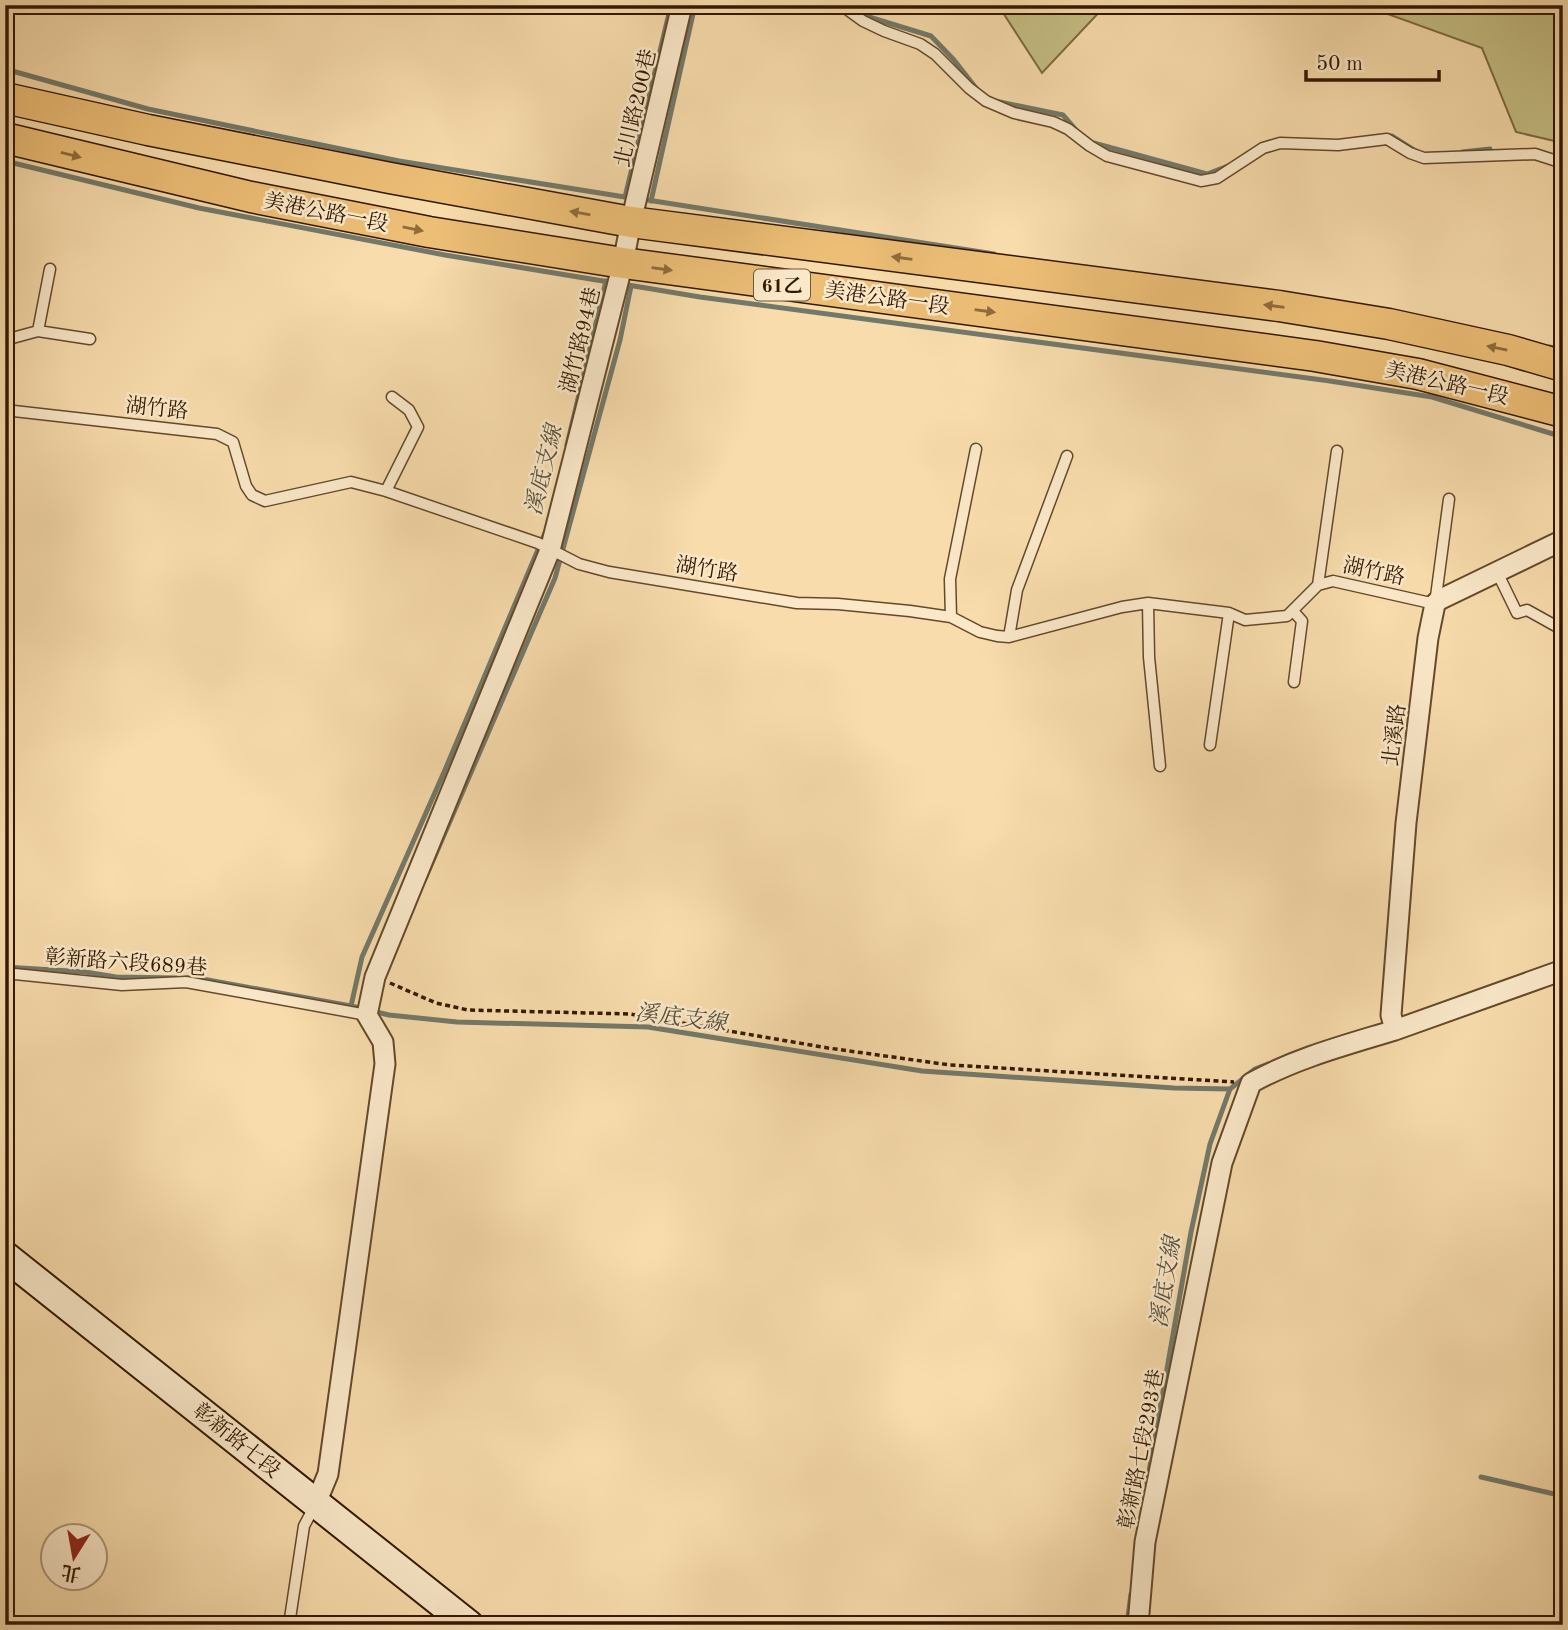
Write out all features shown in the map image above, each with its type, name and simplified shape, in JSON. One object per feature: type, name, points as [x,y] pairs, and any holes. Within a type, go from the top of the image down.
[{"type":"main road","name":"美港公路一段","points":[[5,98],[148,130],[390,178],[631,222],[1279,306],[1389,324],[1508,350],[1563,366]]},
{"type":"main road","name":"美港公路一段","points":[[5,138],[251,197],[429,232],[623,264],[1315,356],[1418,374],[1563,412]]},
{"type":"street","name":"北川路200巷","points":[[631,222],[682,5]]},
{"type":"street","name":"湖竹路94巷","points":[[368,1015],[375,977],[550,550],[623,264],[631,222]]},
{"type":"street","points":[[1435,604],[1563,540]]},
{"type":"street","name":"北溪路","points":[[1393,1023],[1406,823],[1428,638],[1435,604]]},
{"type":"street","points":[[1251,1083],[1393,1023],[1563,970]]},
{"type":"street","points":[[316,1503],[328,1474],[385,1064],[383,1042],[368,1015]]},
{"type":"street","name":"彰新路七段293巷","points":[[1138,1625],[1145,1542],[1222,1163],[1251,1083]]},
{"type":"street","name":"彰新路七段","points":[[5,1256],[469,1625]]},
{"type":"lane","points":[[841,5],[884,31],[920,44],[986,100],[1014,113],[1054,122],[1107,156],[1201,181],[1217,178],[1263,148],[1280,143],[1338,145],[1387,139],[1424,158],[1535,155],[1563,163]]},
{"type":"lane","points":[[38,331],[50,268]]},
{"type":"lane","points":[[5,340],[38,331],[90,340]]},
{"type":"lane","points":[[386,491],[418,427],[409,410],[392,397]]},
{"type":"lane","name":"湖竹路","points":[[5,410],[217,434],[233,442],[246,486],[252,495],[265,501],[351,482],[386,491],[538,543],[579,564],[622,574],[797,603],[838,604],[951,617],[980,632],[996,636],[1009,636],[1122,607],[1148,603],[1229,613],[1245,620],[1287,616],[1318,585],[1333,581],[1435,604]]},
{"type":"lane","points":[[951,617],[950,579],[976,449]]},
{"type":"lane","points":[[1318,585],[1337,451]]},
{"type":"lane","points":[[1009,636],[1017,590],[1067,456]]},
{"type":"lane","points":[[1435,604],[1449,499]]},
{"type":"lane","points":[[1497,572],[1517,613],[1527,610],[1563,630]]},
{"type":"lane","points":[[1148,603],[1149,657],[1160,766]]},
{"type":"lane","points":[[1293,611],[1302,621],[1294,682]]},
{"type":"lane","points":[[1210,745],[1229,613]]},
{"type":"lane","name":"彰新路六段689巷","points":[[5,973],[122,985],[186,982],[368,1015]]},
{"type":"lane","points":[[289,1625],[304,1526],[316,1503]]},
{"type":"path","points":[[375,977],[436,1003],[468,1010],[630,1014],[828,1048],[950,1065],[1251,1083]]},
{"type":"shaded area","points":[[998,5],[1106,5],[1042,73]]},
{"type":"shaded area","points":[[1385,5],[1563,5],[1563,143],[1516,132],[1482,48],[1382,12]]},
{"type":"waterway","name":"溪底支線","points":[[625,197],[671,5]]},
{"type":"waterway","points":[[651,201],[695,5]]},
{"type":"waterway","points":[[851,5],[869,17],[931,36],[976,88]]},
{"type":"waterway","points":[[5,69],[148,109],[399,161],[631,198]]},
{"type":"waterway","points":[[995,101],[1063,115],[1075,129]]},
{"type":"waterway","points":[[1384,136],[1392,136],[1419,153]]},
{"type":"waterway","points":[[1090,142],[1207,174],[1228,166]]},
{"type":"waterway","points":[[1462,152],[1490,149]]},
{"type":"waterway","points":[[5,161],[199,208],[445,255],[609,282]]},
{"type":"waterway","points":[[641,199],[994,254]]},
{"type":"waterway","name":"溪底支線","points":[[567,445],[606,281]]},
{"type":"waterway","points":[[622,284],[1432,397],[1563,437]]},
{"type":"waterway","points":[[425,879],[555,578],[620,340],[631,286]]},
{"type":"waterway","points":[[1549,347],[1563,350]]},
{"type":"waterway","name":"溪底支線","points":[[545,533],[445,770],[362,957],[351,1006],[389,1015],[457,1022],[648,1027],[922,1071],[1174,1088],[1230,1089],[1210,1144],[1191,1232],[1147,1483]]},
{"type":"waterway","points":[[5,967],[85,972],[116,977],[177,978]]},
{"type":"waterway","points":[[186,978],[351,1006]]},
{"type":"waterway","points":[[1230,1089],[1255,1069],[1268,1064]]},
{"type":"waterway","points":[[1481,1477],[1563,1496]]},
{"type":"waterway","name":"溪底支線","points":[[1127,1625],[1131,1594]]}]
